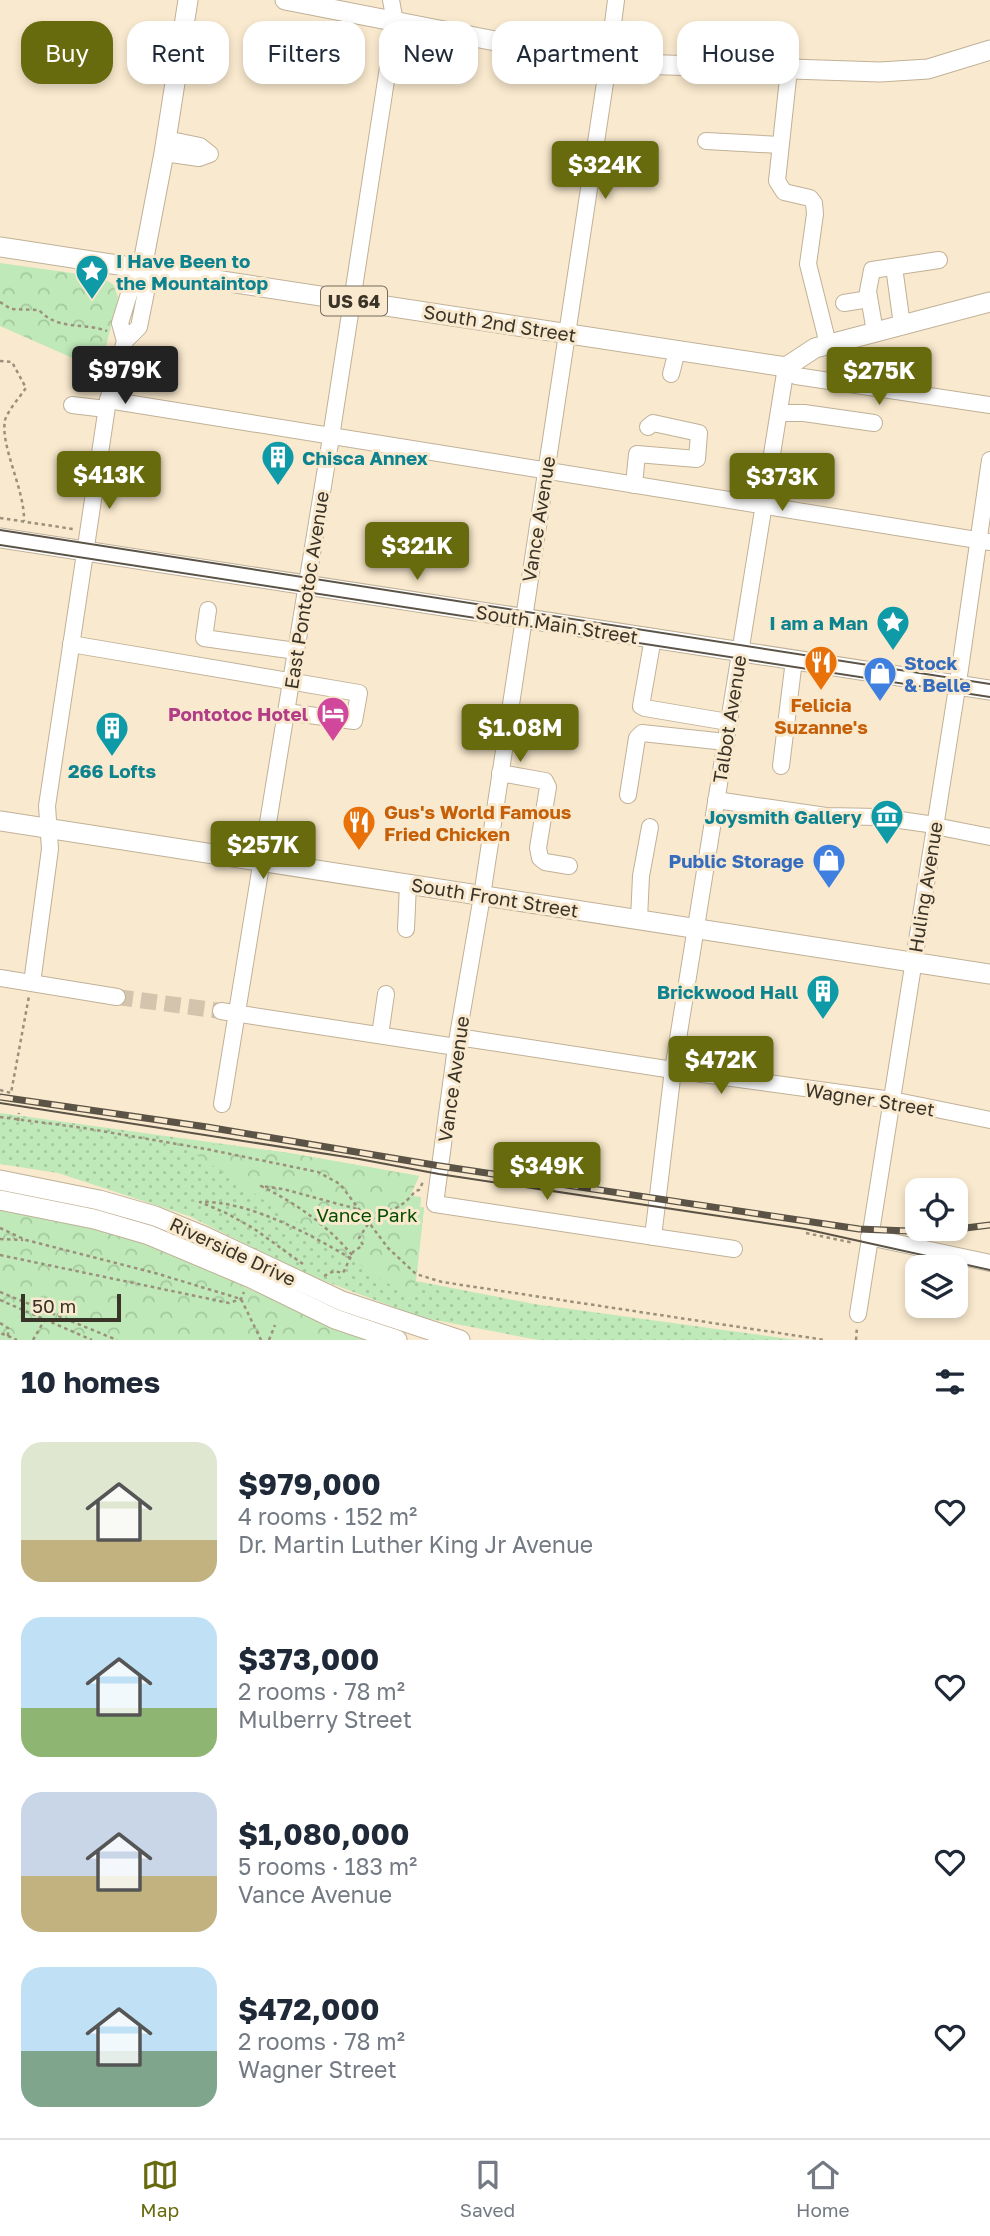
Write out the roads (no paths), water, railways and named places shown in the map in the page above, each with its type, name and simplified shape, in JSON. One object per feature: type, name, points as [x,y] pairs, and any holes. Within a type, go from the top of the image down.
[{"type":"main road","points":[[142,268],[188,0]]},
{"type":"main road","points":[[285,0],[390,21]]},
{"type":"main road","points":[[799,69],[912,71],[949,64],[990,50]]},
{"type":"main road","name":"South 2nd Street","points":[[0,247],[786,368]]},
{"type":"main road","points":[[786,368],[815,348],[990,302]]},
{"type":"main road","name":"South Main Street","points":[[0,538],[990,690]]},
{"type":"main road","name":"South Front Street","points":[[0,821],[50,831],[262,860],[990,974]]},
{"type":"main road","name":"Riverside Drive","points":[[0,1180],[99,1200],[155,1216],[342,1301],[460,1340]]},
{"type":"main road","name":"Riverside Drive","points":[[0,1200],[94,1219],[149,1234],[251,1278],[335,1319],[397,1340]]},
{"type":"street","name":"East Pontotoc Avenue","points":[[391,0],[395,21]]},
{"type":"street","name":"Vance Avenue","points":[[613,21],[616,0]]},
{"type":"street","name":"East Pontotoc Avenue","points":[[222,1104],[331,437],[385,84]]},
{"type":"street","name":"Vance Avenue","points":[[605,84],[482,896],[457,1042],[435,1204],[653,1237]]},
{"type":"street","points":[[787,84],[777,172],[779,187],[784,192],[810,198],[816,208],[808,264],[828,344]]},
{"type":"street","points":[[706,141],[780,145]]},
{"type":"street","points":[[875,332],[869,299],[872,270],[939,260]]},
{"type":"street","points":[[894,267],[902,325]]},
{"type":"street","points":[[32,983],[50,849],[47,806],[84,551],[107,405],[125,341],[139,327],[148,282],[142,268]]},
{"type":"street","points":[[844,303],[869,299]]},
{"type":"street","points":[[671,374],[677,351]]},
{"type":"street","points":[[786,368],[796,376],[990,405]]},
{"type":"street","name":"Talbot Avenue","points":[[653,1237],[673,1070],[786,368]]},
{"type":"street","points":[[72,405],[107,405],[331,437],[984,542]]},
{"type":"street","points":[[779,413],[804,413],[874,423]]},
{"type":"street","points":[[634,485],[637,453],[644,431],[653,423],[670,422],[699,433],[697,459],[637,453]]},
{"type":"street","name":"Huling Avenue","points":[[857,1320],[863,1278],[863,1240],[892,1100],[958,685],[984,542],[990,460]]},
{"type":"street","points":[[208,610],[204,638],[296,651]]},
{"type":"street","points":[[653,638],[641,706],[728,722]]},
{"type":"street","points":[[71,644],[359,692],[354,721],[286,712]]},
{"type":"street","points":[[781,766],[794,660]]},
{"type":"street","points":[[628,795],[637,738],[642,733],[726,742]]},
{"type":"street","points":[[500,773],[545,781],[548,786],[538,848],[540,858],[545,862],[569,866]]},
{"type":"street","points":[[716,800],[826,816],[879,817],[990,837]]},
{"type":"street","points":[[639,919],[641,876],[650,827]]},
{"type":"street","points":[[406,929],[408,884]]},
{"type":"street","points":[[0,978],[117,997]]},
{"type":"street","points":[[380,1035],[386,994]]},
{"type":"street","name":"Wagner Street","points":[[221,1011],[380,1035],[457,1042],[892,1100],[990,1119]]},
{"type":"street","points":[[653,1237],[734,1249]]},
{"type":"street","points":[[863,1240],[990,1263]]},
{"type":"tunnel","points":[[117,997],[221,1011]]},
{"type":"tram line","points":[[0,530],[990,684]]},
{"type":"tram line","points":[[0,545],[990,697]]},
{"type":"tram line","points":[[0,1103],[439,1174],[805,1229],[990,1270]]},
{"type":"railway","points":[[0,1097],[859,1229],[933,1232],[990,1225]]},
{"type":"place","name":"I Have Been to the Mountaintop","points":[[92,301]]},
{"type":"place","name":"Chisca Annex","points":[[278,487]]},
{"type":"place","name":"I am a Man","points":[[893,652]]},
{"type":"place","name":"Felicia Suzanne's","points":[[821,692]]},
{"type":"place","name":"Stock & Belle","points":[[880,703]]},
{"type":"place","name":"Pontotoc Hotel","points":[[333,743]]},
{"type":"place","name":"266 Lofts","points":[[112,758]]},
{"type":"place","name":"Joysmith Gallery","points":[[887,846]]},
{"type":"place","name":"Gus's World Famous Fried Chicken","points":[[359,852]]},
{"type":"place","name":"Public Storage","points":[[829,890]]},
{"type":"place","name":"Brickwood Hall","points":[[823,1021]]},
{"type":"park label","name":"Vance Park","points":[[367,1214]]}]
